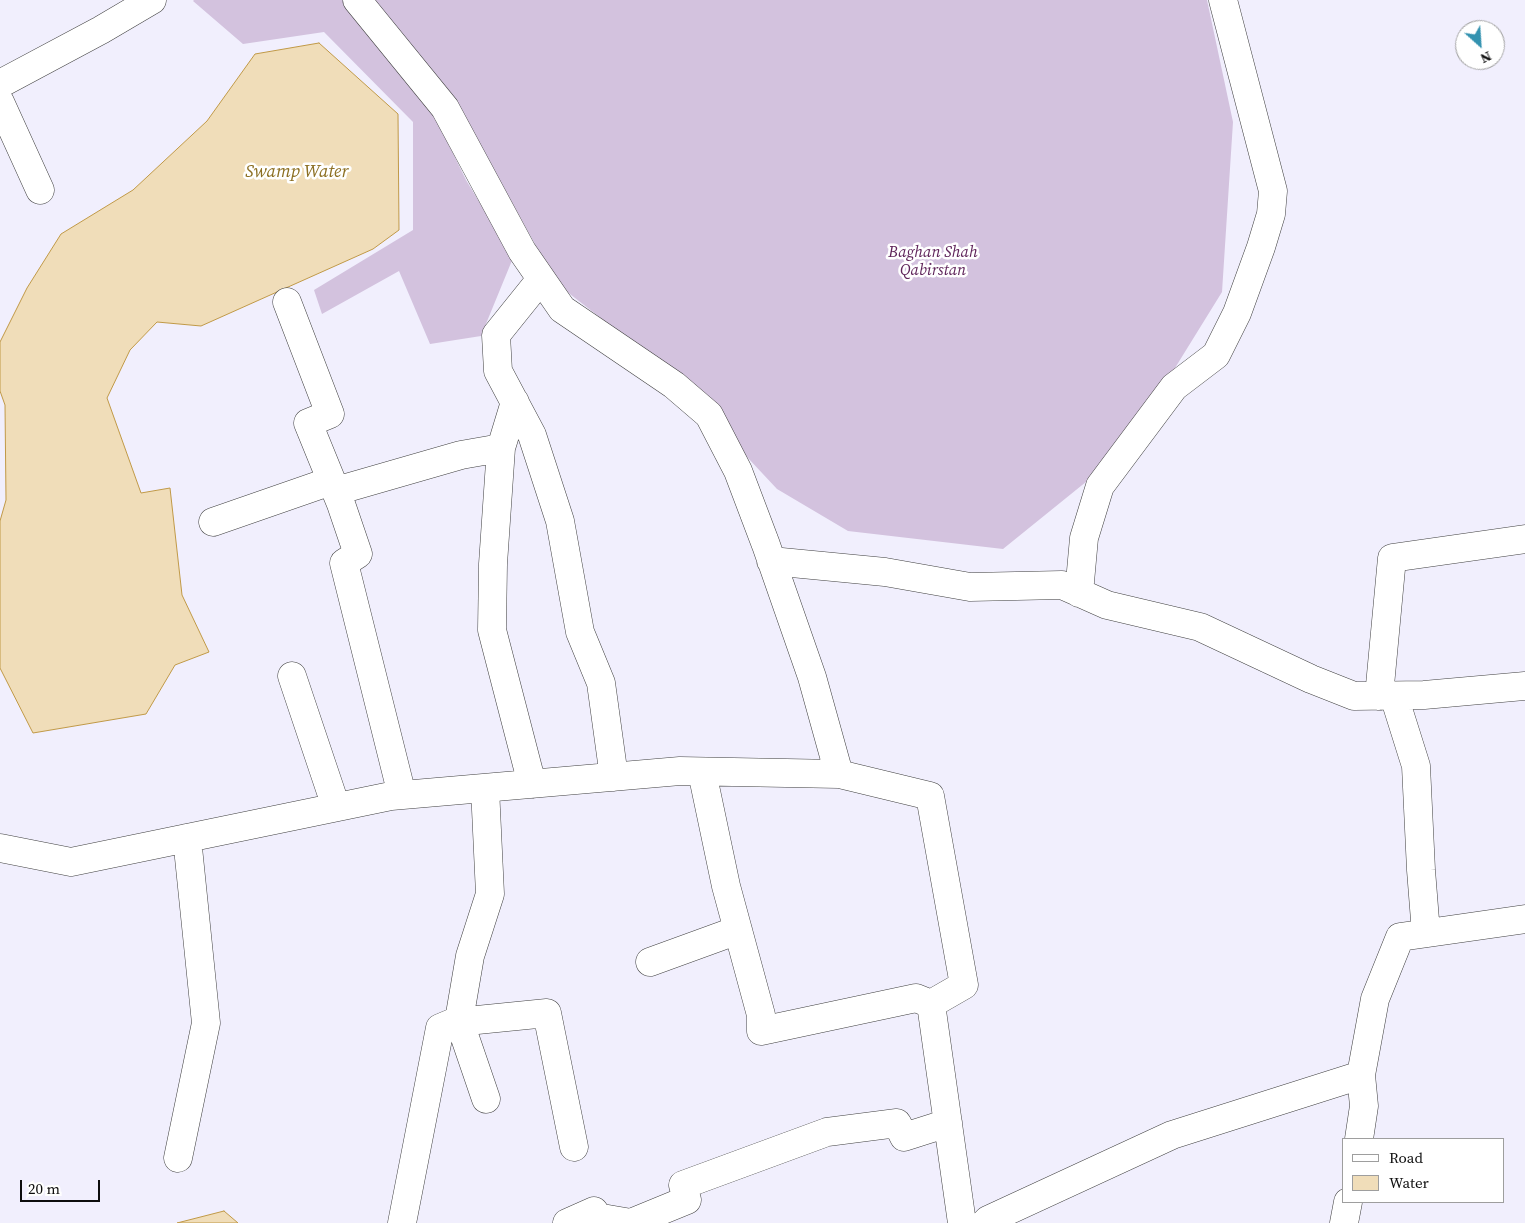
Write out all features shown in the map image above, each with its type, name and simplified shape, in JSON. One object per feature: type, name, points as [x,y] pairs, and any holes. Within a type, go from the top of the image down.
[{"type":"street","points":[[0,84],[101,30],[152,0]]},
{"type":"street","points":[[357,0],[445,108],[522,251],[562,309],[674,385],[709,415],[738,471],[771,561],[812,677],[839,774]]},
{"type":"street","points":[[1079,593],[1084,538],[1100,486],[1174,387],[1216,355],[1237,313],[1271,214],[1273,191],[1223,0]]},
{"type":"street","points":[[0,102],[40,190]]},
{"type":"street","points":[[541,279],[496,335],[498,371],[532,434],[560,521],[580,632],[602,683],[614,776]]},
{"type":"street","points":[[287,302],[330,414],[308,423],[358,554],[344,564],[402,795]]},
{"type":"street","points":[[515,402],[501,448],[493,564],[492,630],[532,784]]},
{"type":"street","points":[[213,522],[333,486],[461,455],[501,448]]},
{"type":"street","points":[[1426,933],[1420,870],[1416,766],[1387,696],[1392,558],[1525,539]]},
{"type":"street","points":[[771,561],[886,572],[970,587],[1062,585],[1107,605],[1200,627],[1311,679],[1354,696],[1424,695],[1525,686]]},
{"type":"street","points":[[292,676],[336,808]]},
{"type":"street","points":[[0,848],[71,862],[391,796],[680,771],[839,774],[930,796],[964,985],[931,1004]]},
{"type":"street","points":[[702,772],[726,886],[761,1015],[761,1031],[916,998],[931,1004]]},
{"type":"street","points":[[485,788],[490,894],[470,956],[459,1020],[486,1099]]},
{"type":"street","points":[[178,1158],[206,1023],[187,838]]},
{"type":"street","points":[[1359,1138],[1364,1106],[1361,1074],[1375,1000],[1400,937],[1525,920]]},
{"type":"street","points":[[650,962],[738,930]]},
{"type":"street","points":[[931,1004],[962,1223]]},
{"type":"street","points":[[402,1223],[440,1028],[459,1020],[547,1013],[574,1147]]},
{"type":"street","points":[[985,1223],[1172,1135],[1361,1074]]},
{"type":"street","points":[[567,1223],[594,1211],[596,1217],[631,1223],[687,1200],[683,1185],[828,1132],[897,1123],[904,1137],[948,1123]]},
{"type":"street","points":[[1344,1223],[1348,1203]]},
{"type":"green space","points":[[194,0],[342,0],[428,102],[466,180],[513,258],[481,336],[430,344],[399,271],[322,314],[314,290],[413,230],[413,122],[324,32],[243,44]]},
{"type":"green space","name":"Baghan Shah Qabirstan","points":[[373,0],[1207,0],[1233,122],[1222,292],[1123,452],[1003,549],[848,531],[777,489],[733,442],[714,406],[557,284],[468,123]]},
{"type":"water","name":"Swamp Water","points":[[319,43],[398,114],[399,230],[373,249],[201,326],[157,322],[130,350],[107,398],[141,493],[170,488],[182,595],[209,652],[175,665],[146,714],[33,733],[0,668],[0,521],[6,500],[5,405],[0,391],[0,342],[27,288],[61,234],[133,190],[207,121],[255,54]]},
{"type":"water","points":[[224,1211],[238,1223],[177,1223]]}]
